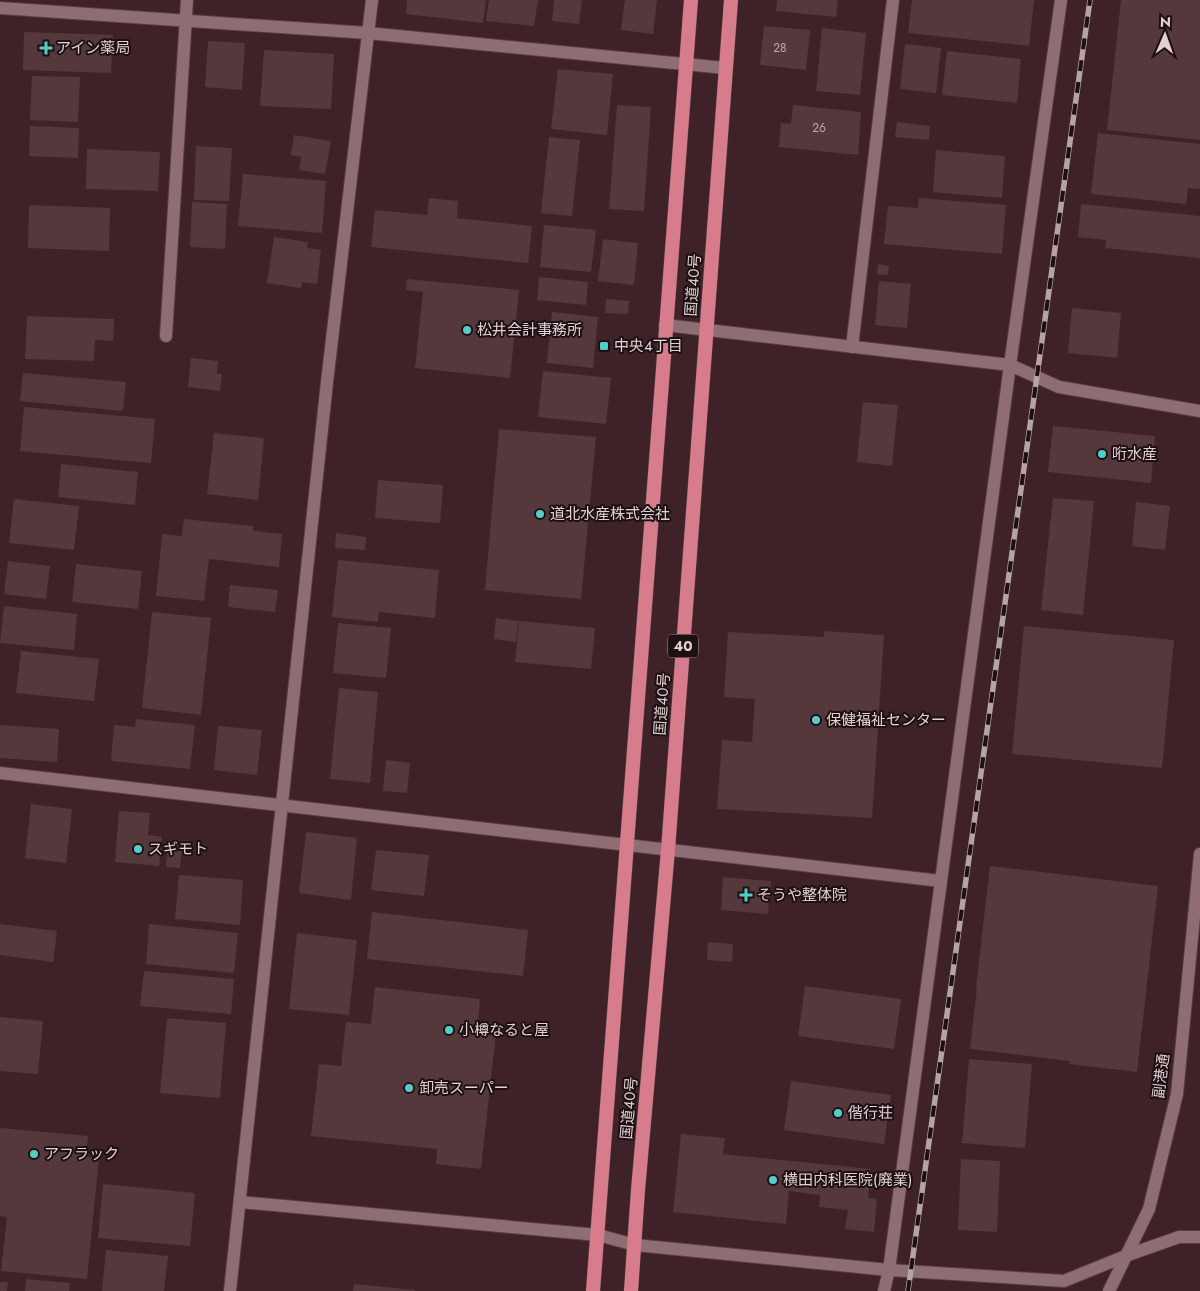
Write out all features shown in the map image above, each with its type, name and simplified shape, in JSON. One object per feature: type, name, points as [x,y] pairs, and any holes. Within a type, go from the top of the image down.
[{"type":"highway","name":"国道40号","points":[[593,1291],[691,0]]},
{"type":"highway","name":"国道40号","points":[[631,1291],[668,850],[731,0]]},
{"type":"street","points":[[166,336],[188,0]]},
{"type":"street","points":[[230,1291],[326,392],[372,0]]},
{"type":"street","points":[[852,347],[893,0]]},
{"type":"street","points":[[884,1291],[889,1270],[1060,0]]},
{"type":"street","points":[[0,8],[186,19],[368,33],[725,68]]},
{"type":"street","points":[[666,325],[1010,365],[1059,387],[1200,411]]},
{"type":"street","points":[[0,773],[941,881]]},
{"type":"street","name":"副港通","points":[[1109,1291],[1149,1209],[1177,1094],[1200,854]]},
{"type":"street","points":[[240,1202],[598,1235],[635,1245],[889,1270],[1064,1281],[1179,1237],[1200,1237]]},
{"type":"building","points":[[407,0],[486,0],[483,23],[406,14]]},
{"type":"building","points":[[489,0],[538,0],[534,26],[486,21]]},
{"type":"building","points":[[554,0],[582,0],[579,24],[552,21]]},
{"type":"building","points":[[625,0],[657,0],[653,34],[621,30]]},
{"type":"building","points":[[777,0],[838,0],[836,17],[776,11]]},
{"type":"building","points":[[912,0],[1034,0],[1029,46],[908,33]]},
{"type":"building","points":[[1121,0],[1200,0],[1200,140],[1107,130]]},
{"type":"building","points":[[764,26],[810,30],[806,70],[760,65]]},
{"type":"building","points":[[822,28],[866,33],[860,95],[816,91]]},
{"type":"building","points":[[24,32],[113,35],[111,73],[23,70]]},
{"type":"building","points":[[208,41],[245,43],[242,90],[205,87]]},
{"type":"building","points":[[905,44],[941,48],[936,93],[900,89]]},
{"type":"building","points":[[264,50],[334,54],[331,109],[260,106]]},
{"type":"building","points":[[947,51],[1021,59],[1017,103],[942,95]]},
{"type":"building","points":[[558,69],[613,74],[607,135],[551,129]]},
{"type":"building","points":[[32,76],[80,77],[78,122],[30,120]]},
{"type":"building","points":[[617,105],[651,107],[644,211],[609,209]]},
{"type":"building","points":[[793,105],[861,112],[858,155],[779,147],[781,123],[791,124]]},
{"type":"building","points":[[897,122],[930,126],[929,140],[895,137]]},
{"type":"building","points":[[30,126],[79,128],[78,158],[29,156]]},
{"type":"building","points":[[1098,133],[1200,144],[1200,189],[1188,188],[1186,204],[1091,194]]},
{"type":"building","points":[[294,135],[331,141],[325,174],[299,170],[301,157],[291,155]]},
{"type":"building","points":[[549,137],[580,140],[572,216],[541,213]]},
{"type":"building","points":[[196,146],[232,148],[229,201],[194,200]]},
{"type":"building","points":[[87,149],[160,152],[158,191],[86,189]]},
{"type":"building","points":[[936,150],[1005,156],[1002,198],[933,192]]},
{"type":"building","points":[[243,174],[326,181],[322,233],[238,226]]},
{"type":"building","points":[[429,198],[458,201],[457,218],[532,226],[528,263],[371,247],[375,210],[427,215]]},
{"type":"building","points":[[919,198],[1006,205],[1002,254],[884,244],[888,206],[918,208]]},
{"type":"building","points":[[192,202],[227,204],[225,249],[190,247]]},
{"type":"building","points":[[1081,204],[1200,216],[1200,258],[1105,248],[1106,240],[1078,237]]},
{"type":"building","points":[[29,205],[110,208],[109,251],[28,248]]},
{"type":"building","points":[[544,225],[596,230],[591,272],[540,267]]},
{"type":"building","points":[[274,237],[308,242],[307,248],[321,250],[317,284],[302,282],[301,288],[267,283]]},
{"type":"building","points":[[603,239],[638,243],[634,285],[598,281]]},
{"type":"building","points":[[878,264],[889,266],[888,275],[877,274]]},
{"type":"building","points":[[539,277],[588,282],[586,305],[537,300]]},
{"type":"building","name":"松井会計事務所","points":[[407,279],[519,290],[510,378],[415,368],[423,292],[406,290]]},
{"type":"building","points":[[879,281],[911,284],[907,328],[875,325]]},
{"type":"building","points":[[606,299],[629,301],[628,314],[605,313]]},
{"type":"building","points":[[1072,308],[1121,313],[1117,358],[1068,353]]},
{"type":"building","points":[[552,312],[598,317],[593,368],[547,363]]},
{"type":"building","points":[[27,316],[114,319],[113,341],[95,340],[94,361],[25,359]]},
{"type":"building","points":[[191,358],[218,361],[217,374],[222,374],[220,391],[188,387]]},
{"type":"building","points":[[543,371],[611,378],[606,424],[538,417]]},
{"type":"building","points":[[23,373],[126,382],[123,411],[20,401]]},
{"type":"building","points":[[863,402],[898,405],[892,466],[857,462]]},
{"type":"building","points":[[24,407],[155,419],[151,463],[20,451]]},
{"type":"building","name":"哘水産","points":[[1053,426],[1155,436],[1151,483],[1048,472]]},
{"type":"building","name":"道北水産株式会社","points":[[499,429],[596,437],[581,599],[485,590]]},
{"type":"building","points":[[214,433],[264,438],[258,500],[207,494]]},
{"type":"building","points":[[61,464],[138,472],[135,505],[58,497]]},
{"type":"building","points":[[378,480],[443,485],[440,523],[375,518]]},
{"type":"building","points":[[1053,498],[1094,501],[1083,615],[1041,610]]},
{"type":"building","points":[[14,499],[79,506],[74,550],[9,543]]},
{"type":"building","points":[[1136,502],[1170,506],[1165,550],[1132,546]]},
{"type":"building","points":[[184,519],[253,526],[253,531],[282,534],[279,567],[209,559],[204,601],[156,596],[162,534],[182,536]]},
{"type":"building","points":[[336,533],[366,537],[365,550],[335,548]]},
{"type":"building","points":[[338,560],[439,570],[435,618],[379,612],[378,622],[332,617]]},
{"type":"building","points":[[8,561],[50,566],[46,599],[4,594]]},
{"type":"building","points":[[76,564],[142,571],[138,609],[72,602]]},
{"type":"building","points":[[230,585],[278,590],[275,612],[228,607]]},
{"type":"building","points":[[4,606],[77,614],[74,650],[0,643]]},
{"type":"building","points":[[152,612],[211,618],[201,715],[142,708]]},
{"type":"building","points":[[496,618],[518,621],[516,642],[494,639]]},
{"type":"building","points":[[519,621],[595,628],[591,669],[515,662]]},
{"type":"building","points":[[338,623],[391,628],[386,678],[333,673]]},
{"type":"building","points":[[1024,626],[1174,640],[1162,768],[1012,754]]},
{"type":"building","name":"保健福祉センター","points":[[824,631],[884,635],[872,818],[717,809],[722,740],[752,742],[755,699],[724,697],[728,632],[824,637]]},
{"type":"building","points":[[21,651],[99,659],[94,701],[16,693]]},
{"type":"building","points":[[339,688],[378,692],[370,783],[330,779]]},
{"type":"building","points":[[136,719],[195,725],[190,769],[111,761],[114,725],[135,727]]},
{"type":"building","points":[[0,725],[59,729],[57,762],[0,758]]},
{"type":"building","points":[[218,726],[262,730],[257,775],[214,770]]},
{"type":"building","points":[[386,760],[410,763],[407,793],[383,791]]},
{"type":"building","points":[[31,804],[72,809],[66,863],[25,858]]},
{"type":"building","name":"スギモト","points":[[119,811],[150,813],[148,835],[162,837],[159,866],[115,862]]},
{"type":"building","points":[[306,832],[357,838],[351,900],[299,893]]},
{"type":"building","points":[[168,840],[183,842],[180,868],[166,867]]},
{"type":"building","points":[[376,850],[429,855],[424,896],[371,890]]},
{"type":"building","points":[[990,866],[1158,886],[1137,1072],[1069,1064],[1070,1061],[970,1049]]},
{"type":"building","points":[[179,875],[243,880],[240,925],[175,919]]},
{"type":"building","name":"そうや整体院","points":[[723,877],[771,881],[768,914],[721,910]]},
{"type":"building","points":[[372,912],[528,930],[523,976],[367,959]]},
{"type":"building","points":[[0,924],[57,931],[53,962],[0,955]]},
{"type":"building","points":[[149,924],[238,933],[234,973],[146,964]]},
{"type":"building","points":[[297,933],[357,940],[349,1015],[289,1009]]},
{"type":"building","points":[[708,942],[733,944],[732,962],[707,960]]},
{"type":"building","points":[[144,971],[234,979],[231,1014],[140,1006]]},
{"type":"building","points":[[805,986],[901,999],[894,1049],[798,1036]]},
{"type":"building","points":[[375,987],[480,999],[478,1022],[497,1024],[481,1169],[436,1164],[437,1149],[311,1136],[319,1064],[341,1066],[346,1022],[371,1024]]},
{"type":"building","points":[[0,1017],[43,1021],[38,1074],[0,1071]]},
{"type":"building","points":[[167,1018],[226,1023],[220,1098],[160,1093]]},
{"type":"building","points":[[969,1059],[1032,1064],[1025,1148],[962,1143]]},
{"type":"building","name":"偕行荘","points":[[791,1081],[891,1095],[884,1144],[784,1130]]},
{"type":"building","points":[[0,1128],[88,1136],[86,1157],[99,1158],[87,1279],[1,1271],[7,1217],[0,1216]]},
{"type":"building","name":"横田内科医院(廃業)","points":[[681,1134],[725,1138],[723,1154],[871,1169],[868,1198],[877,1199],[874,1232],[845,1229],[848,1210],[819,1207],[820,1195],[789,1191],[786,1224],[673,1212]]},
{"type":"building","points":[[961,1159],[1000,1161],[997,1232],[958,1230]]},
{"type":"building","points":[[103,1184],[195,1193],[190,1246],[98,1238]]},
{"type":"building","points":[[106,1250],[168,1256],[164,1291],[102,1291]]},
{"type":"building","points":[[26,1279],[70,1283],[69,1291],[25,1291]]},
{"type":"building","points":[[0,1282],[8,1282],[7,1291],[0,1291]]},
{"type":"building","points":[[354,1284],[415,1290],[415,1291],[353,1291]]},
{"type":"railway","points":[[908,1291],[1090,0]]},
{"type":"place","name":"アイン薬局","points":[[46,48]]},
{"type":"place","name":"松井会計事務所","points":[[467,330]]},
{"type":"place","name":"中央4丁目","points":[[604,346]]},
{"type":"place","name":"哘水産","points":[[1102,454]]},
{"type":"place","name":"道北水産株式会社","points":[[540,514]]},
{"type":"place","name":"保健福祉センター","points":[[816,720]]},
{"type":"place","name":"スギモト","points":[[138,849]]},
{"type":"place","name":"そうや整体院","points":[[746,895]]},
{"type":"place","name":"小樽なると屋","points":[[449,1030]]},
{"type":"place","name":"卸売スーパー","points":[[409,1088]]},
{"type":"place","name":"偕行荘","points":[[838,1113]]},
{"type":"place","name":"アフラック","points":[[34,1154]]},
{"type":"place","name":"横田内科医院(廃業)","points":[[773,1180]]}]
